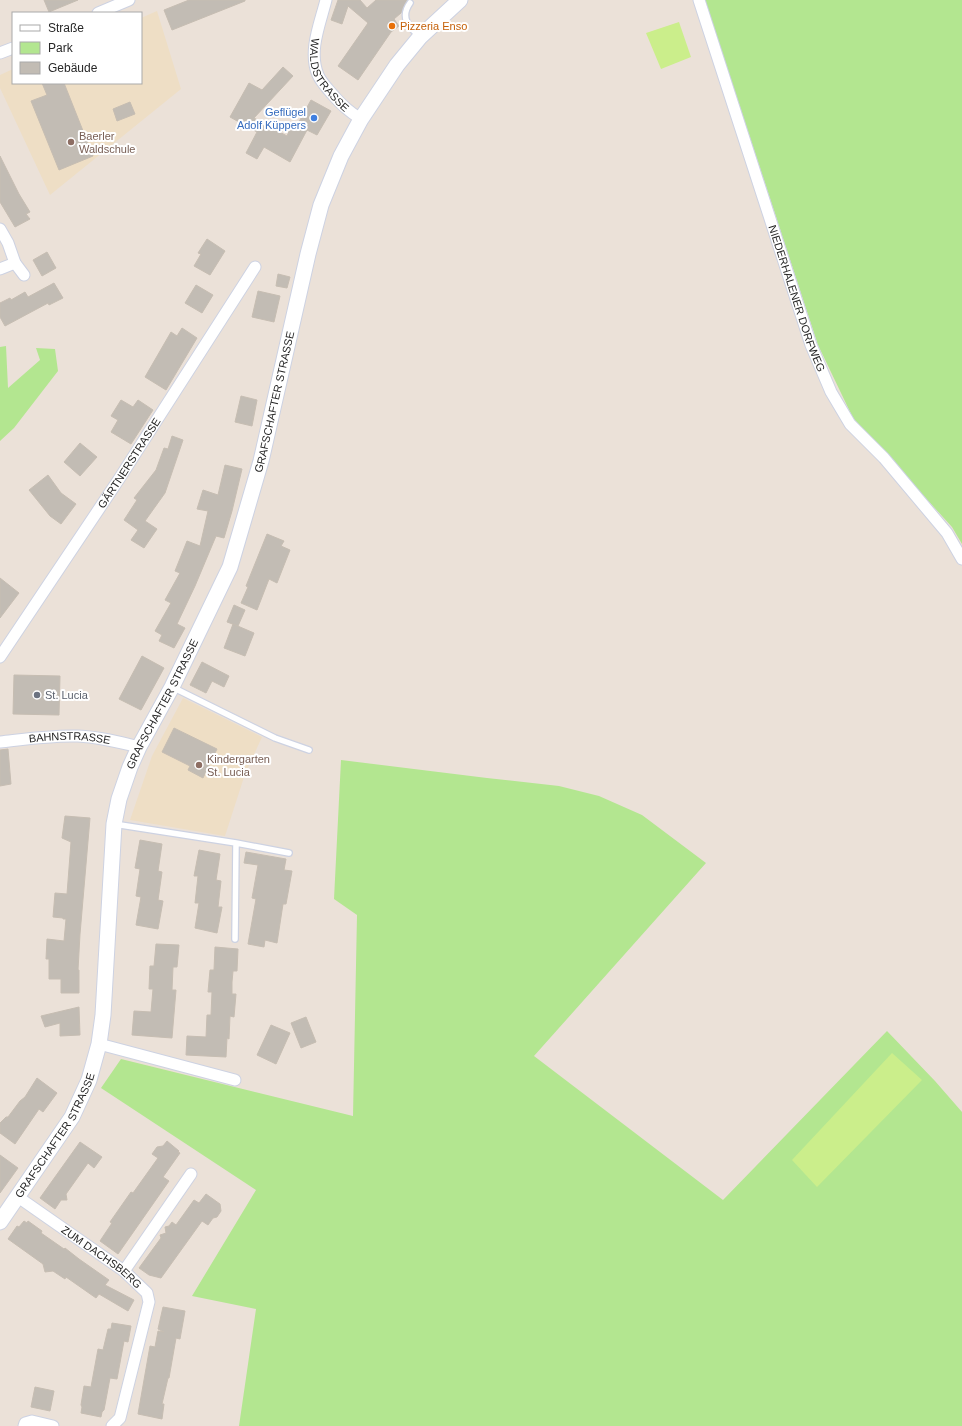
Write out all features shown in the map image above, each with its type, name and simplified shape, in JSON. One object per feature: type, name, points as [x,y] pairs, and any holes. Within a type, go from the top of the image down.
[{"type":"main road","name":"GRAFSCHAFTER STRASSE","points":[[0,1222],[72,1118],[89,1080],[99,1044],[104,1007],[114,824],[122,789],[139,747],[172,687],[230,567],[261,461],[308,254],[321,205],[341,156],[361,119],[397,64],[420,38],[460,0]]},
{"type":"street","points":[[100,12],[130,0]]},
{"type":"street","name":"WALDSTRASSE","points":[[326,0],[315,43],[314,60],[318,76],[328,90],[347,111],[361,119]]},
{"type":"street","name":"NIEDERHALENER DORFWEG","points":[[699,0],[811,345],[831,392],[850,424],[884,458],[947,533],[962,559]]},
{"type":"street","points":[[0,53],[12,48]]},
{"type":"street","points":[[0,229],[8,243],[15,263],[24,275]]},
{"type":"street","points":[[0,269],[15,263]]},
{"type":"street","name":"GÄRTNERSTRASSE","points":[[0,657],[119,480],[255,267]]},
{"type":"street","name":"BAHNSTRASSE","points":[[0,742],[77,736],[109,740],[139,747]]},
{"type":"street","points":[[99,1044],[235,1080]]},
{"type":"street","points":[[124,1271],[191,1174]]},
{"type":"street","name":"ZUM DACHSBERG","points":[[18,1197],[124,1271],[147,1293],[149,1302],[120,1418],[112,1426]]},
{"type":"street","points":[[24,1426],[25,1423],[32,1422],[53,1426]]},
{"type":"lane","points":[[410,4],[405,10],[405,19],[410,28],[420,38]]},
{"type":"lane","points":[[172,687],[275,738],[309,750]]},
{"type":"lane","points":[[114,824],[236,843],[289,853]]},
{"type":"lane","points":[[236,843],[236,939]]},
{"type":"shaded area","name":"Baerler Waldschule","points":[[157,11],[181,89],[50,195],[0,88],[0,75],[12,69],[12,84],[142,84],[142,18]]},
{"type":"shaded area","name":"Kindergarten St. Lucia","points":[[183,698],[262,737],[245,774],[225,836],[130,820],[152,756]]},
{"type":"green space","points":[[705,0],[962,0],[962,544],[952,527],[853,418],[818,345]]},
{"type":"green space","points":[[679,22],[691,57],[661,69],[646,33]]},
{"type":"green space","points":[[6,346],[8,388],[40,360],[36,348],[55,349],[58,371],[14,428],[0,441],[0,347]]},
{"type":"green space","points":[[341,760],[559,786],[599,796],[642,815],[706,863],[534,1056],[723,1200],[887,1031],[935,1081],[962,1112],[962,1426],[239,1426],[256,1309],[192,1296],[256,1190],[101,1088],[121,1059],[353,1116],[357,915],[334,899]]},
{"type":"green space","points":[[892,1053],[922,1080],[817,1187],[792,1160]]},
{"type":"building","points":[[44,0],[78,0],[49,12]]},
{"type":"building","points":[[189,0],[245,1],[172,30],[164,10]]},
{"type":"building","points":[[338,0],[360,0],[367,8],[376,0],[407,0],[401,13],[394,19],[399,26],[391,32],[358,80],[338,66],[368,23],[348,6],[342,24],[331,20]]},
{"type":"building","points":[[283,67],[293,76],[254,118],[287,136],[291,127],[295,129],[311,100],[331,111],[317,135],[307,130],[290,162],[264,147],[257,159],[246,153],[257,132],[230,117],[249,83],[262,90]]},
{"type":"building","points":[[42,84],[64,84],[93,156],[59,170],[31,101],[47,95]]},
{"type":"building","points":[[130,102],[135,114],[117,121],[113,109]]},
{"type":"building","points":[[0,156],[30,212],[26,214],[30,219],[15,227],[0,202]]},
{"type":"building","points":[[207,239],[225,251],[210,275],[194,266],[201,254],[198,253]]},
{"type":"building","points":[[47,252],[56,268],[42,276],[33,260]]},
{"type":"building","points":[[278,274],[290,277],[287,288],[276,286]]},
{"type":"building","points":[[54,283],[63,298],[49,305],[48,303],[5,326],[0,317],[0,303],[10,298],[11,300],[25,292],[28,297]]},
{"type":"building","points":[[196,285],[213,295],[202,313],[185,303]]},
{"type":"building","points":[[258,291],[280,296],[274,322],[252,317]]},
{"type":"building","points":[[182,328],[197,338],[166,390],[145,377],[171,332],[177,336]]},
{"type":"building","points":[[241,396],[257,400],[252,426],[235,422]]},
{"type":"building","points":[[121,400],[133,407],[138,400],[153,410],[131,444],[111,432],[118,420],[111,416]]},
{"type":"building","points":[[172,436],[183,440],[165,493],[145,521],[157,529],[144,548],[131,540],[138,530],[124,520],[137,500],[134,498],[156,470],[164,448],[168,449]]},
{"type":"building","points":[[80,443],[97,457],[80,476],[64,462]]},
{"type":"building","points":[[225,465],[242,469],[232,511],[224,538],[216,536],[177,624],[185,628],[174,648],[159,641],[162,635],[155,631],[171,603],[165,600],[180,573],[175,571],[187,541],[200,546],[208,511],[197,509],[203,490],[218,495]]},
{"type":"building","points":[[48,475],[61,493],[76,504],[61,524],[50,516],[29,490]]},
{"type":"building","points":[[267,534],[284,541],[281,546],[290,550],[277,583],[269,579],[257,610],[241,603],[248,587],[246,586]]},
{"type":"building","points":[[0,578],[19,593],[0,618]]},
{"type":"building","points":[[234,605],[245,610],[238,626],[227,622]]},
{"type":"building","points":[[233,624],[254,633],[245,656],[224,648]]},
{"type":"building","points":[[142,656],[164,668],[141,710],[119,699]]},
{"type":"building","points":[[202,662],[229,676],[224,687],[212,681],[206,693],[190,685]]},
{"type":"building","name":"St. Lucia","points":[[14,675],[60,676],[59,715],[13,714]]},
{"type":"building","points":[[174,728],[217,749],[203,778],[188,770],[190,766],[162,752]]},
{"type":"building","points":[[8,749],[11,784],[0,786],[0,750]]},
{"type":"building","points":[[65,816],[90,818],[80,934],[78,970],[79,993],[61,993],[61,979],[49,979],[49,959],[46,959],[47,939],[64,941],[66,919],[53,917],[55,893],[67,894],[71,842],[62,838]]},
{"type":"building","points":[[140,840],[162,844],[158,871],[162,872],[158,900],[163,901],[158,929],[136,925],[141,897],[136,896],[140,869],[135,868]]},
{"type":"building","points":[[199,850],[220,854],[216,880],[221,881],[218,907],[222,907],[217,933],[195,928],[199,903],[195,903],[198,876],[194,876]]},
{"type":"building","points":[[246,852],[286,859],[284,870],[292,871],[286,904],[283,904],[277,943],[265,940],[264,947],[248,944],[256,899],[252,898],[258,865],[244,863]]},
{"type":"building","points":[[156,944],[179,945],[177,967],[173,967],[172,990],[176,990],[172,1038],[132,1035],[134,1011],[151,1012],[153,989],[149,989],[150,966],[154,966]]},
{"type":"building","points":[[215,947],[238,949],[237,971],[233,971],[232,982],[232,994],[236,994],[234,1017],[230,1016],[229,1039],[227,1038],[226,1057],[186,1055],[187,1036],[206,1037],[207,1015],[211,1015],[212,992],[208,992],[210,970],[214,970]]},
{"type":"building","points":[[79,1007],[80,1035],[60,1036],[60,1023],[45,1027],[41,1016]]},
{"type":"building","points":[[306,1017],[316,1042],[301,1048],[291,1023]]},
{"type":"building","points":[[271,1025],[290,1033],[276,1064],[257,1055]]},
{"type":"building","points":[[37,1078],[57,1093],[43,1112],[39,1109],[15,1144],[0,1133],[0,1123],[8,1117],[20,1101],[25,1097]]},
{"type":"building","points":[[167,1141],[180,1153],[163,1177],[169,1181],[118,1254],[100,1241],[112,1223],[110,1222],[158,1158],[152,1154],[157,1147],[163,1146]]},
{"type":"building","points":[[80,1142],[102,1157],[94,1168],[88,1163],[66,1194],[67,1200],[61,1200],[55,1209],[40,1198]]},
{"type":"building","points":[[0,1155],[18,1168],[0,1193]]},
{"type":"building","points":[[206,1194],[220,1204],[221,1211],[217,1217],[213,1218],[208,1225],[202,1221],[161,1278],[149,1275],[139,1268],[161,1238],[160,1235],[166,1233],[165,1227],[169,1226],[172,1222],[176,1225],[194,1200],[199,1203]]},
{"type":"building","points":[[24,1221],[27,1223],[28,1221],[42,1231],[41,1233],[64,1249],[65,1248],[109,1280],[105,1285],[134,1300],[128,1311],[99,1294],[96,1298],[66,1277],[65,1279],[53,1271],[45,1272],[43,1264],[8,1239],[17,1226],[19,1227]]},
{"type":"building","points":[[163,1307],[185,1311],[180,1339],[176,1338],[169,1378],[162,1404],[164,1404],[162,1419],[138,1414],[150,1346],[155,1347],[158,1331],[164,1332],[158,1329]]},
{"type":"building","points":[[112,1323],[131,1326],[128,1342],[124,1341],[117,1379],[110,1378],[104,1410],[101,1417],[81,1413],[84,1386],[91,1387],[98,1349],[103,1350],[108,1329],[111,1329]]},
{"type":"building","points":[[35,1387],[54,1391],[50,1411],[31,1407]]},
{"type":"place","name":"Pizzeria Enso","points":[[392,26]]},
{"type":"place","name":"Geflügel Adolf Küppers","points":[[314,118]]},
{"type":"place","name":"Baerler Waldschule","points":[[71,142]]},
{"type":"place","name":"St. Lucia","points":[[37,695]]},
{"type":"place","name":"Kindergarten St. Lucia","points":[[199,765]]}]
